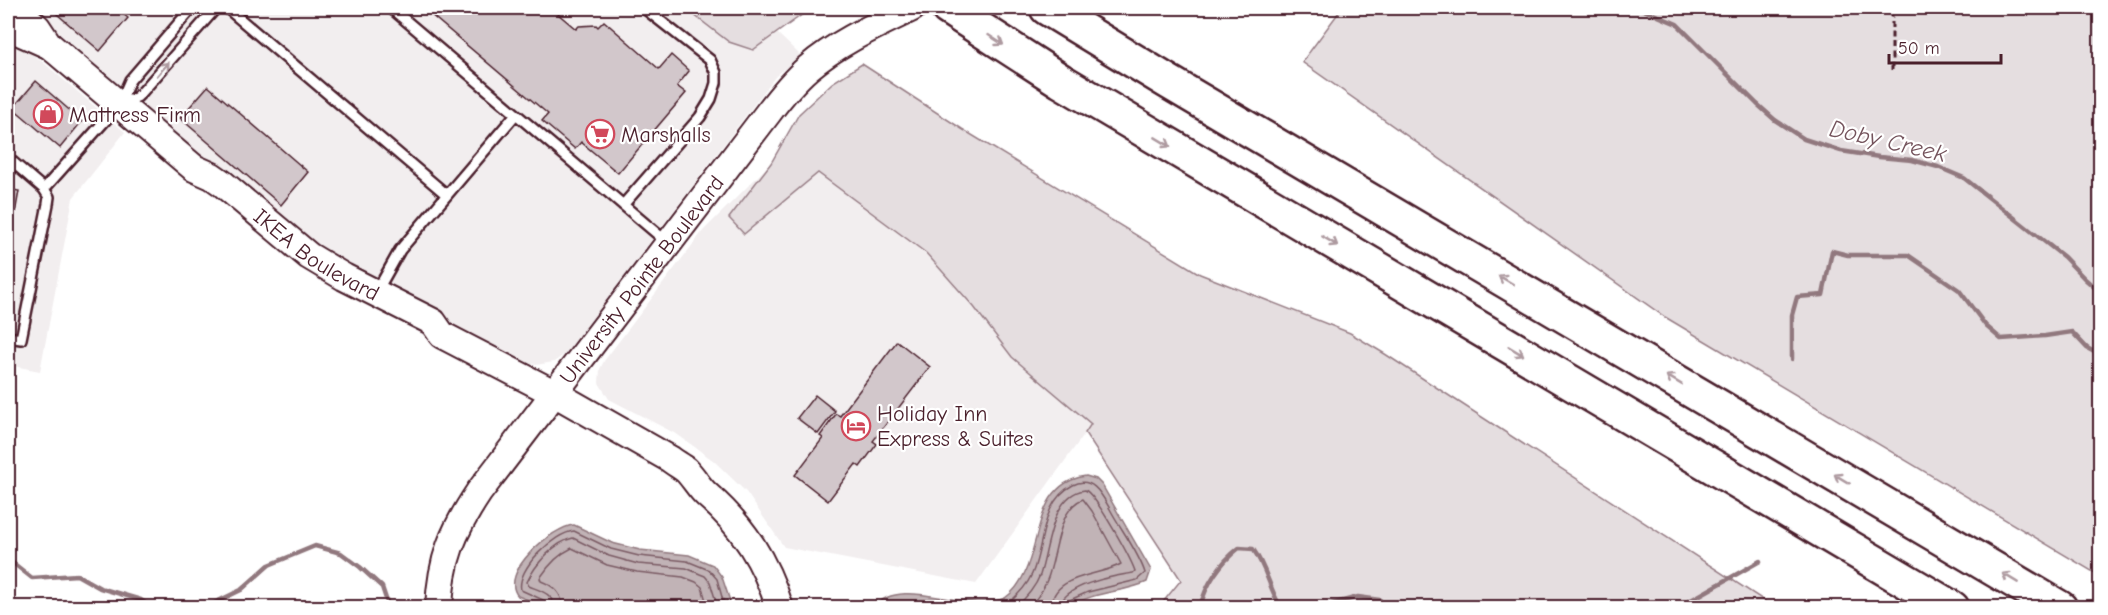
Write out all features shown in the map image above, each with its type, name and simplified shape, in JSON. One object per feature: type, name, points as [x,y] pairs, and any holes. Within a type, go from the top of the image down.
[{"type":"highway","points":[[948,8],[1100,104],[1952,608]]},
{"type":"highway","points":[[1047,8],[2060,608]]},
{"type":"street","name":"IKEA Boulevard","points":[[15,8],[37,27],[49,45],[194,168],[222,183],[309,256],[433,322],[442,335]]},
{"type":"street","name":"University Pointe Boulevard","points":[[440,608],[444,562],[454,534],[479,492],[786,90],[809,67],[866,31],[912,8]]},
{"type":"street","name":"IKEA Boulevard","points":[[8,27],[49,45]]},
{"type":"street","name":"IKEA Boulevard","points":[[194,168],[203,184],[214,196],[305,271],[427,335],[442,335],[554,393],[670,459],[685,470],[706,494],[732,517],[753,546],[770,579],[780,608]]},
{"type":"street","name":"IKEA Boulevard","points":[[685,470],[709,473],[750,516],[776,557],[796,608]]},
{"type":"lane","points":[[44,189],[118,105],[130,80],[192,8]]},
{"type":"lane","points":[[118,105],[137,97],[216,8]]},
{"type":"lane","points":[[227,8],[447,195]]},
{"type":"lane","points":[[391,8],[669,243]]},
{"type":"lane","points":[[623,205],[700,117],[711,99],[716,83],[716,73],[710,60],[644,8]]},
{"type":"lane","points":[[376,293],[400,250],[516,114]]},
{"type":"lane","points":[[8,158],[44,189],[49,197],[21,339],[8,337]]},
{"type":"path","points":[[1892,8],[1892,70]]},
{"type":"shaded area","points":[[30,8],[751,8],[800,55],[775,77],[566,353],[554,362],[536,365],[402,298],[308,246]]},
{"type":"shaded area","points":[[685,8],[807,8],[803,14],[753,50],[729,42]]},
{"type":"shaded area","points":[[1342,8],[2100,8],[2100,576],[1665,317],[1302,62]]},
{"type":"shaded area","points":[[8,37],[44,63],[125,132],[73,198],[40,371],[8,365]]},
{"type":"shaded area","points":[[862,64],[962,129],[1200,274],[976,584],[784,547],[746,492],[714,461],[678,435],[609,399],[599,383],[600,369],[604,361],[703,231],[771,163],[799,114],[832,83]]},
{"type":"shaded area","points":[[862,64],[962,129],[1200,274],[1350,333],[1774,607],[1159,607],[1181,580],[1085,433],[1091,424],[1012,357],[974,307],[926,253],[818,173],[744,234],[729,218],[771,163],[799,114],[832,83]]},
{"type":"water","points":[[1086,476],[1096,479],[1102,485],[1151,570],[1147,582],[1088,598],[1070,607],[874,607],[886,598],[901,594],[918,594],[972,602],[990,602],[1005,598],[1018,584],[1027,567],[1044,510],[1053,494],[1066,483]]},
{"type":"water","points":[[574,525],[612,543],[640,550],[689,555],[713,565],[722,577],[732,607],[548,608],[518,596],[514,586],[515,575],[521,564],[541,542],[564,528]]},
{"type":"building","points":[[50,8],[116,8],[128,18],[100,51]]},
{"type":"building","points":[[423,8],[551,8],[576,29],[579,26],[596,25],[598,27],[604,21],[659,69],[671,55],[689,71],[677,86],[686,93],[618,173],[581,142],[575,149],[542,121],[548,114]]},
{"type":"building","name":"Mattress Firm","points":[[36,81],[82,121],[60,148],[13,108]]},
{"type":"building","points":[[208,86],[308,172],[281,205],[180,118]]},
{"type":"building","points":[[8,189],[19,191],[8,253]]},
{"type":"building","name":"Holiday Inn Express & Suites","points":[[897,341],[930,367],[873,441],[877,444],[860,467],[856,464],[828,501],[795,475],[823,438],[820,436],[836,414],[840,416]]},
{"type":"building","points":[[815,395],[835,411],[818,434],[797,418]]},
{"type":"waterway","name":"Doby Creek","points":[[1639,8],[1677,24],[1757,104],[1775,120],[1804,139],[1841,151],[1912,160],[1938,167],[1964,178],[2064,257],[2100,292]]},
{"type":"waterway","points":[[1792,359],[1792,315],[1797,297],[1823,295],[1832,251],[1848,255],[1908,255],[1959,290],[1986,326],[2001,339],[2072,332],[2087,348],[2100,355]]},
{"type":"waterway","points":[[204,608],[241,590],[269,565],[315,546],[341,553],[360,567],[382,587],[387,602],[393,608]]},
{"type":"waterway","points":[[1200,608],[1202,599],[1215,575],[1239,548],[1253,549],[1280,606],[1293,608]]},
{"type":"waterway","points":[[8,559],[32,578],[77,575],[100,588],[141,600],[153,608]]},
{"type":"waterway","points":[[1677,608],[1760,561]]},
{"type":"waterway","points":[[1317,608],[1358,597],[1380,600],[1382,608]]},
{"type":"place","name":"Mattress Firm","points":[[48,114]]},
{"type":"place","name":"Marshalls","points":[[600,134]]},
{"type":"place","name":"Holiday Inn Express & Suites","points":[[856,426]]}]
